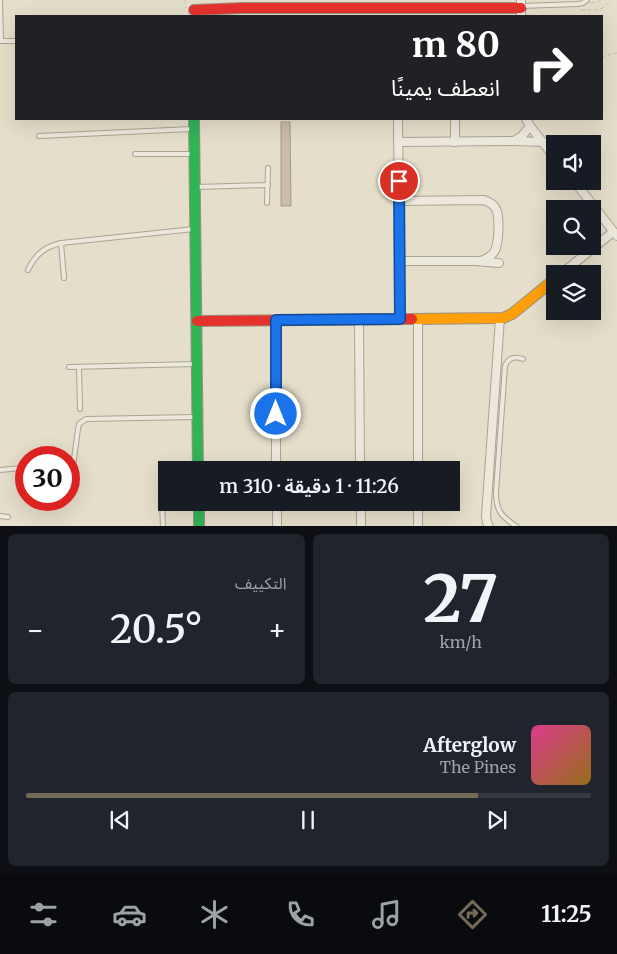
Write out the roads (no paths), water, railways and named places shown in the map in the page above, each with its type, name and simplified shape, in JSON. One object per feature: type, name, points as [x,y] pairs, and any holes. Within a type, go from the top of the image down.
[{"type":"street","points":[[194,9],[304,4],[456,12],[521,7]]},
{"type":"street","points":[[398,120],[400,319]]},
{"type":"street","points":[[455,120],[455,142]]},
{"type":"street","points":[[514,141],[522,136],[528,122],[546,146]]},
{"type":"street","points":[[194,124],[198,461]]},
{"type":"street","points":[[398,142],[543,142]]},
{"type":"street","points":[[573,265],[615,234],[581,190]]},
{"type":"street","points":[[399,201],[484,200],[493,204],[498,212],[496,250],[491,256],[481,261]]},
{"type":"street","points":[[399,261],[481,261],[499,263]]},
{"type":"street","points":[[196,321],[500,318],[512,314],[546,286]]},
{"type":"street","points":[[418,318],[418,461]]},
{"type":"street","points":[[489,526],[486,516],[500,318]]},
{"type":"street","points":[[359,319],[360,461]]},
{"type":"street","points":[[276,320],[276,461]]},
{"type":"street","points":[[199,511],[199,526]]},
{"type":"street","points":[[277,511],[277,526]]},
{"type":"street","points":[[361,511],[361,526]]},
{"type":"street","points":[[418,511],[418,526]]},
{"type":"lane","points":[[0,0],[0,41],[15,41]]},
{"type":"lane","points":[[521,7],[578,4],[586,1]]},
{"type":"lane","points":[[38,136],[194,124]]},
{"type":"lane","points":[[135,154],[195,154]]},
{"type":"lane","points":[[267,203],[268,168]]},
{"type":"lane","points":[[196,187],[268,185]]},
{"type":"lane","points":[[28,270],[33,260],[41,251],[61,243],[196,228]]},
{"type":"lane","points":[[61,243],[64,278]]},
{"type":"lane","points":[[517,526],[500,513],[496,505],[496,492],[505,366],[511,359],[517,357],[523,359]]},
{"type":"lane","points":[[69,367],[197,364]]},
{"type":"lane","points":[[79,367],[80,409]]},
{"type":"lane","points":[[76,446],[78,429],[82,421],[86,419],[198,417]]},
{"type":"lane","points":[[0,470],[15,469]]},
{"type":"lane","points":[[162,511],[163,526]]},
{"type":"lane","points":[[0,516],[8,517]]}]
